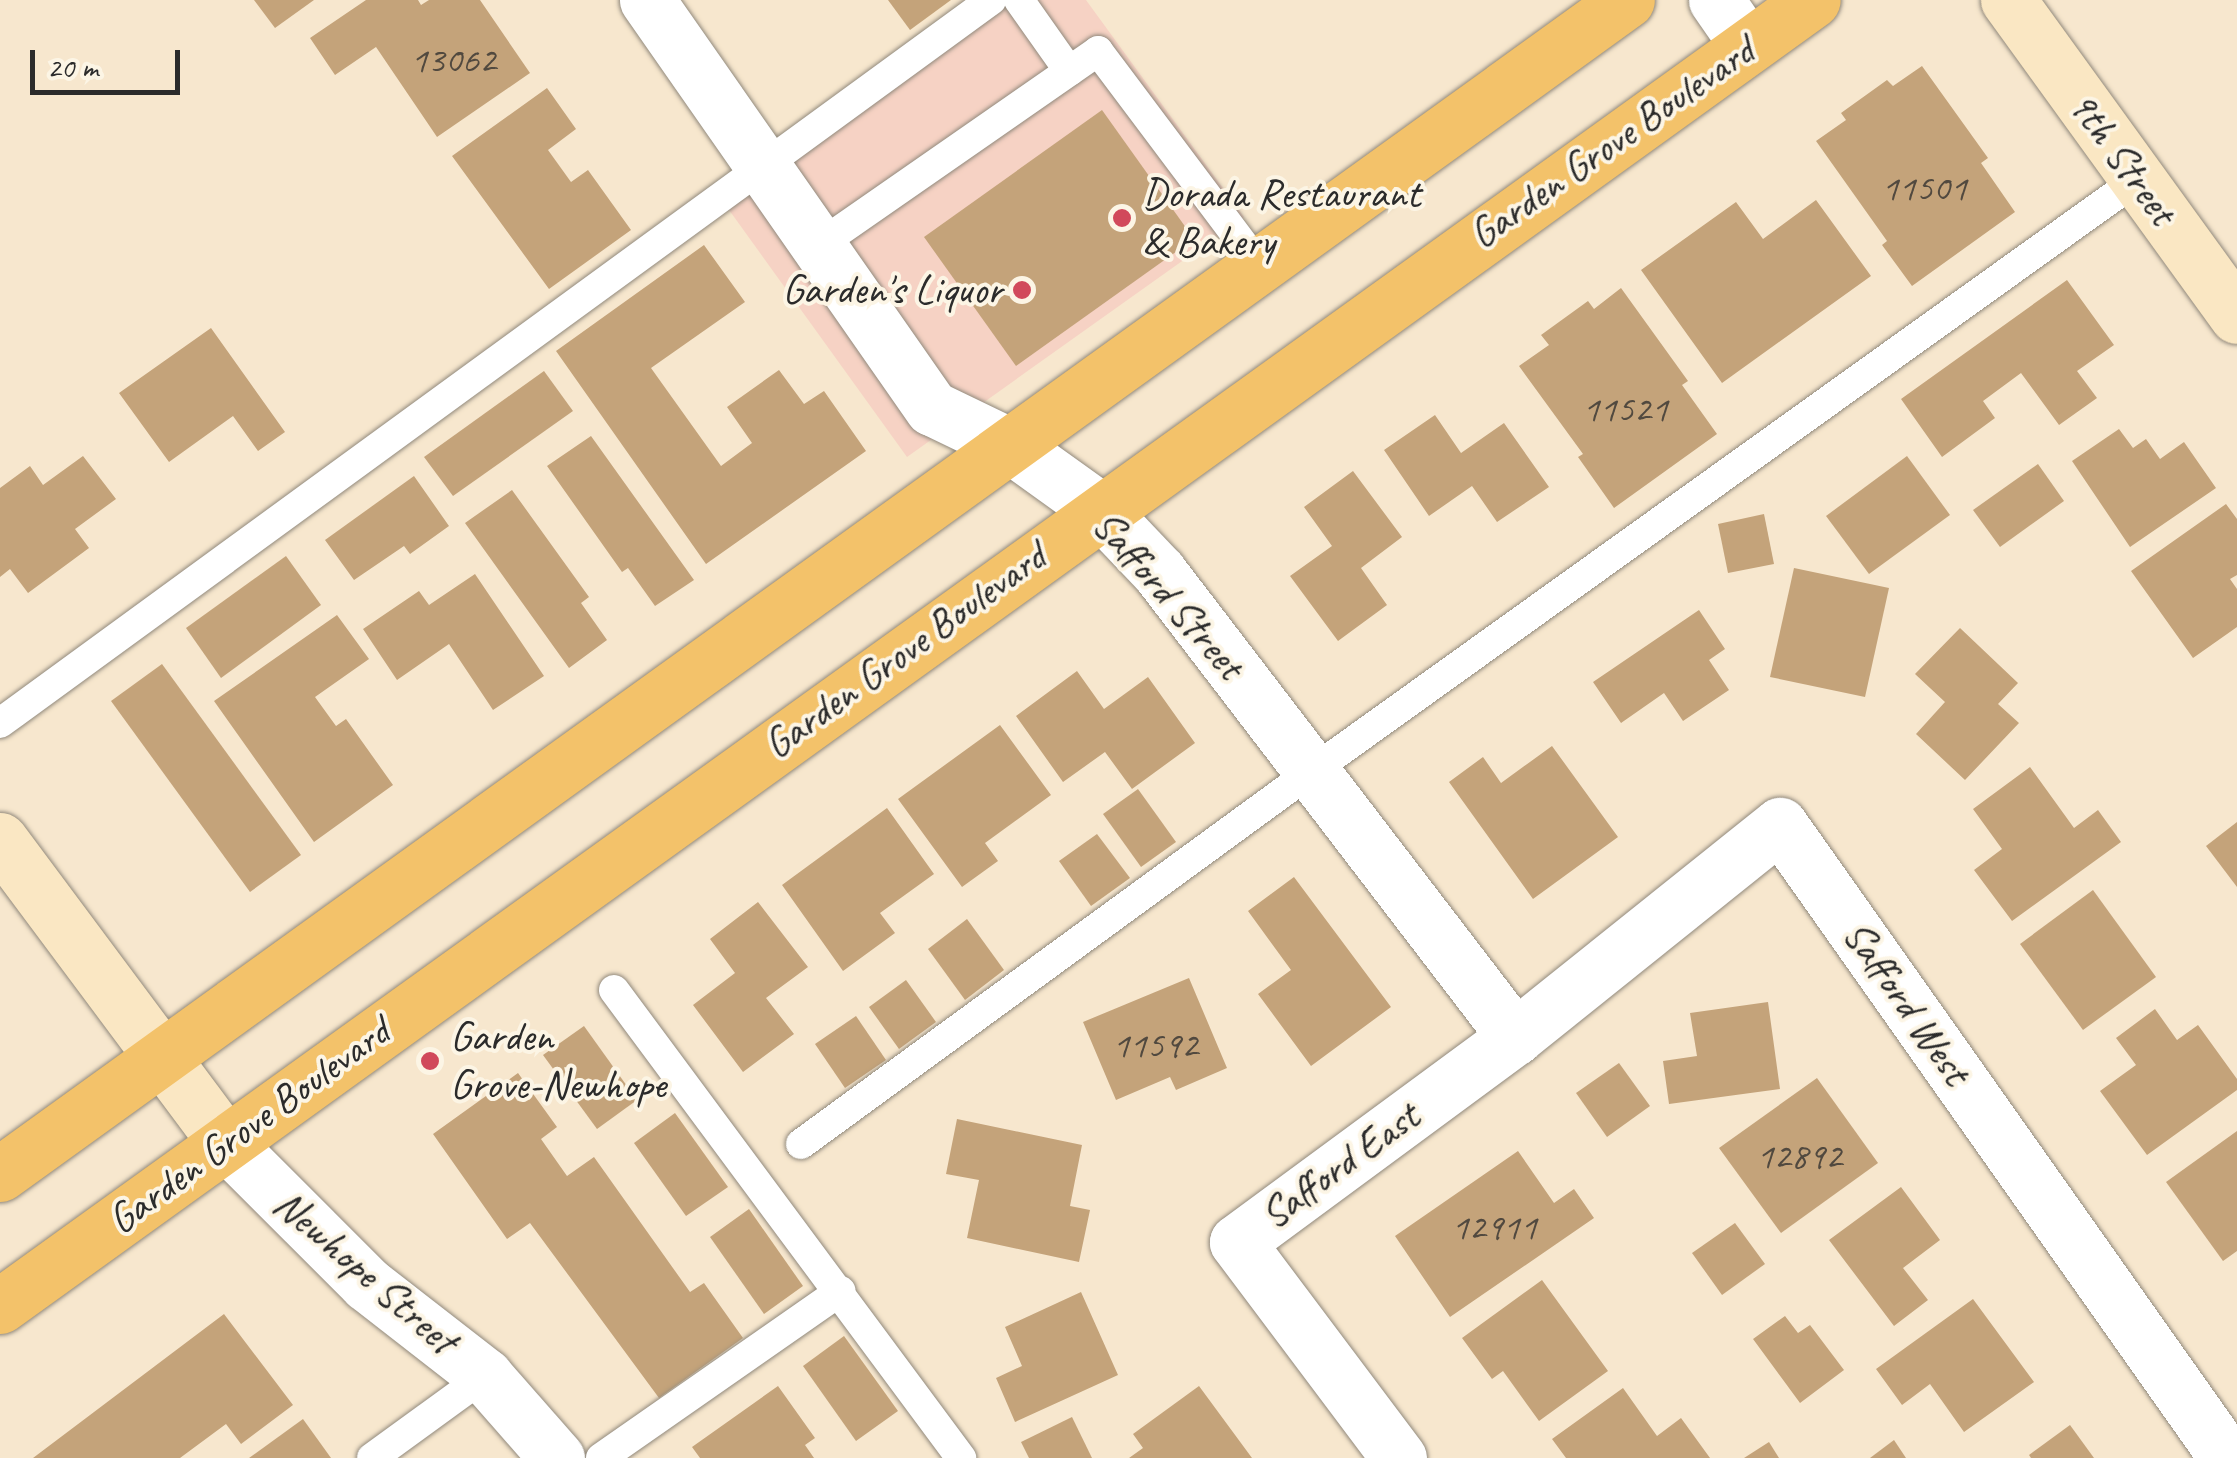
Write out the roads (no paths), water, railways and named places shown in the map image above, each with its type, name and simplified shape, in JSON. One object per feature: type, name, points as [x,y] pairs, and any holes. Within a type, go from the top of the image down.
[{"type":"main road","points":[[0,1174],[1628,0]]},
{"type":"main road","name":"Garden Grove Boulevard","points":[[0,1306],[1813,0]]},
{"type":"street","name":"Safford Street","points":[[647,0],[932,408],[1011,446],[1100,510],[1160,572],[1515,1037]]},
{"type":"street","points":[[1716,0],[1748,46]]},
{"type":"street","name":"9th Street","points":[[2008,0],[2237,316]]},
{"type":"street","name":"Safford West","points":[[1515,1037],[1780,825],[2227,1458]]},
{"type":"street","name":"Newhope Street","points":[[0,840],[226,1143],[367,1284],[485,1376],[557,1458]]},
{"type":"street","name":"Safford East","points":[[1399,1458],[1238,1242],[1515,1037]]},
{"type":"lane","points":[[0,723],[991,0]]},
{"type":"lane","points":[[1019,0],[1069,71]]},
{"type":"lane","points":[[818,245],[1098,50],[1260,266]]},
{"type":"lane","points":[[802,1144],[1312,771],[2138,179]]},
{"type":"lane","points":[[614,990],[961,1458]]},
{"type":"lane","points":[[601,1458],[840,1291]]},
{"type":"lane","points":[[372,1458],[485,1376]]},
{"type":"place","name":"Dorada Restaurant & Bakery","points":[[1122,218]]},
{"type":"place","name":"Garden's Liquor","points":[[1022,290]]},
{"type":"place","name":"Garden Grove-Newhope","points":[[430,1061]]}]
